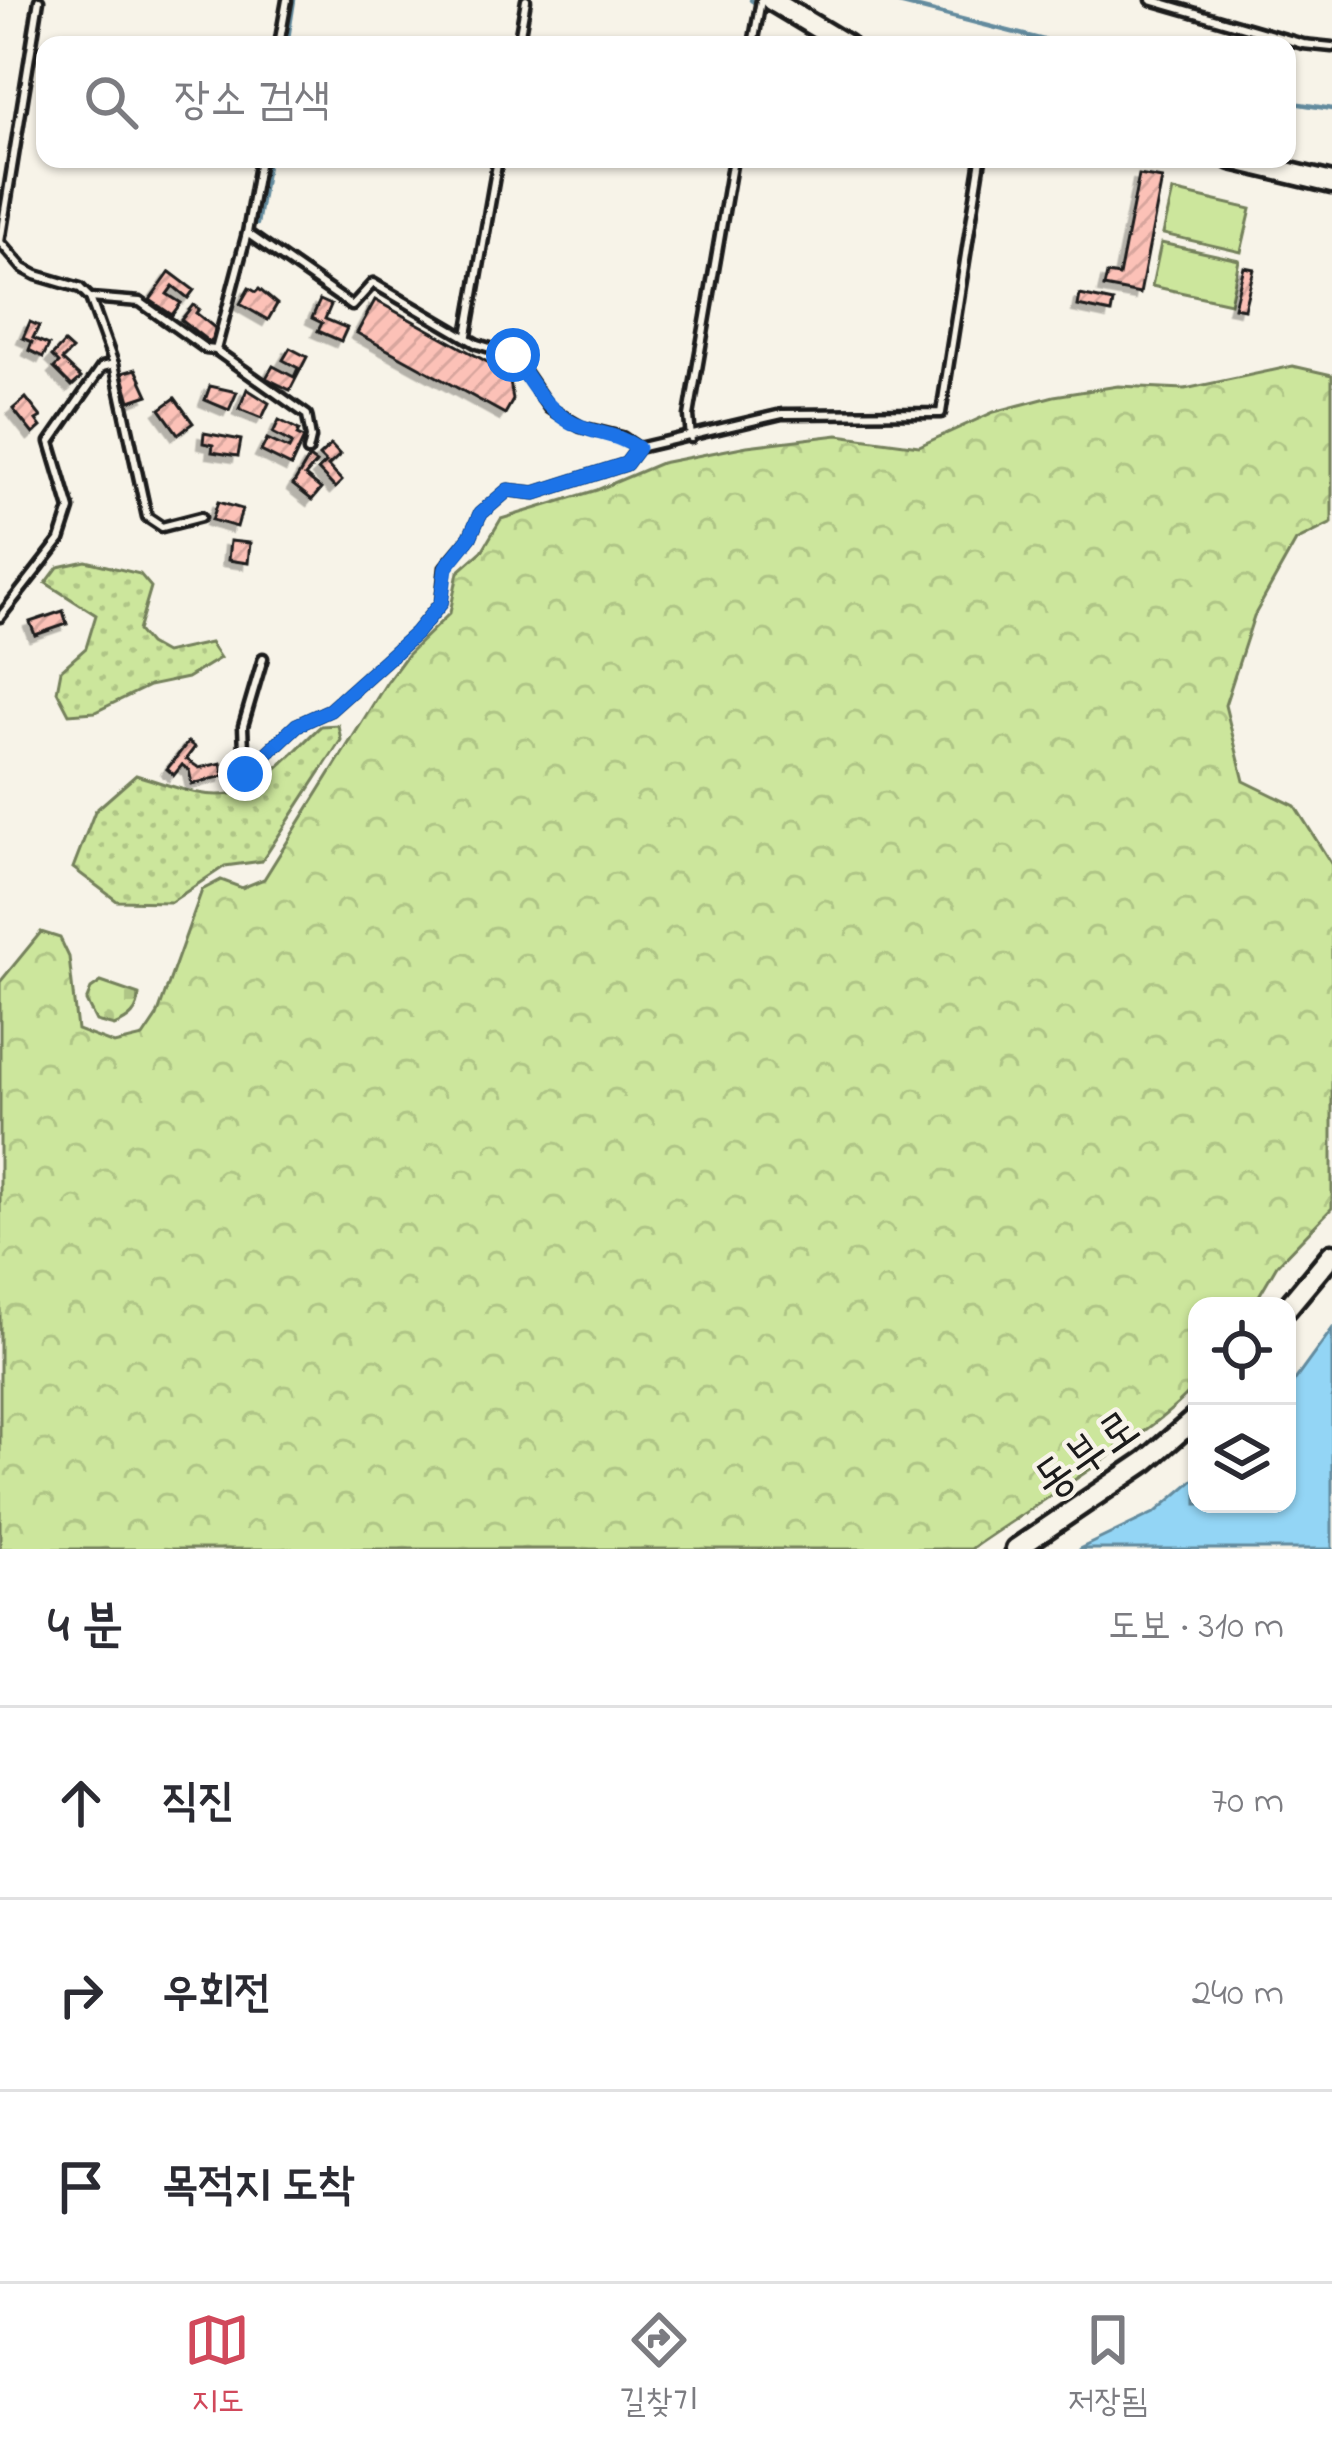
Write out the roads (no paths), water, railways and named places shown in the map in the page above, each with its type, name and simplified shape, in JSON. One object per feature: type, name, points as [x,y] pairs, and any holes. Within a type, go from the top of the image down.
[{"type":"street","points":[[771,0],[831,36]]},
{"type":"street","points":[[1270,168],[1332,183]]},
{"type":"street","points":[[1296,1297],[1332,1254]]},
{"type":"street","name":"동부로","points":[[1016,1549],[1146,1461],[1188,1425]]},
{"type":"lane","points":[[39,0],[0,242],[22,268],[52,283],[80,288],[90,298],[114,364],[146,517],[162,527],[201,517]]},
{"type":"lane","points":[[280,36],[286,0]]},
{"type":"lane","points":[[520,36],[526,0]]},
{"type":"lane","points":[[755,36],[761,0]]},
{"type":"lane","points":[[1151,0],[1275,36]]},
{"type":"lane","points":[[1296,42],[1332,47]]},
{"type":"lane","points":[[216,350],[247,233],[258,168]]},
{"type":"lane","points":[[467,335],[496,168]]},
{"type":"lane","points":[[691,438],[689,416],[731,168]]},
{"type":"lane","points":[[263,658],[243,727],[245,774],[297,725],[330,710],[416,633],[441,603],[446,567],[470,537],[480,514],[508,490],[535,493],[626,464],[638,448],[782,414],[940,413],[980,168]]},
{"type":"lane","points":[[247,233],[352,306],[374,283],[477,344],[513,355],[549,408],[581,428],[622,437],[638,448]]},
{"type":"lane","points":[[90,298],[140,302],[206,349],[216,350],[307,415],[308,451]]},
{"type":"lane","points":[[0,617],[60,540],[70,509],[50,442],[102,367],[114,364]]},
{"type":"water","points":[[1332,1329],[1332,1549],[1079,1549],[1156,1512],[1188,1485],[1188,1513],[1296,1513],[1296,1379]]},
{"type":"waterway","points":[[288,36],[294,0]]},
{"type":"waterway","points":[[751,0],[770,12]]},
{"type":"waterway","points":[[887,0],[1028,36]]},
{"type":"waterway","points":[[1296,103],[1332,109]]},
{"type":"waterway","points":[[257,224],[266,168]]}]
